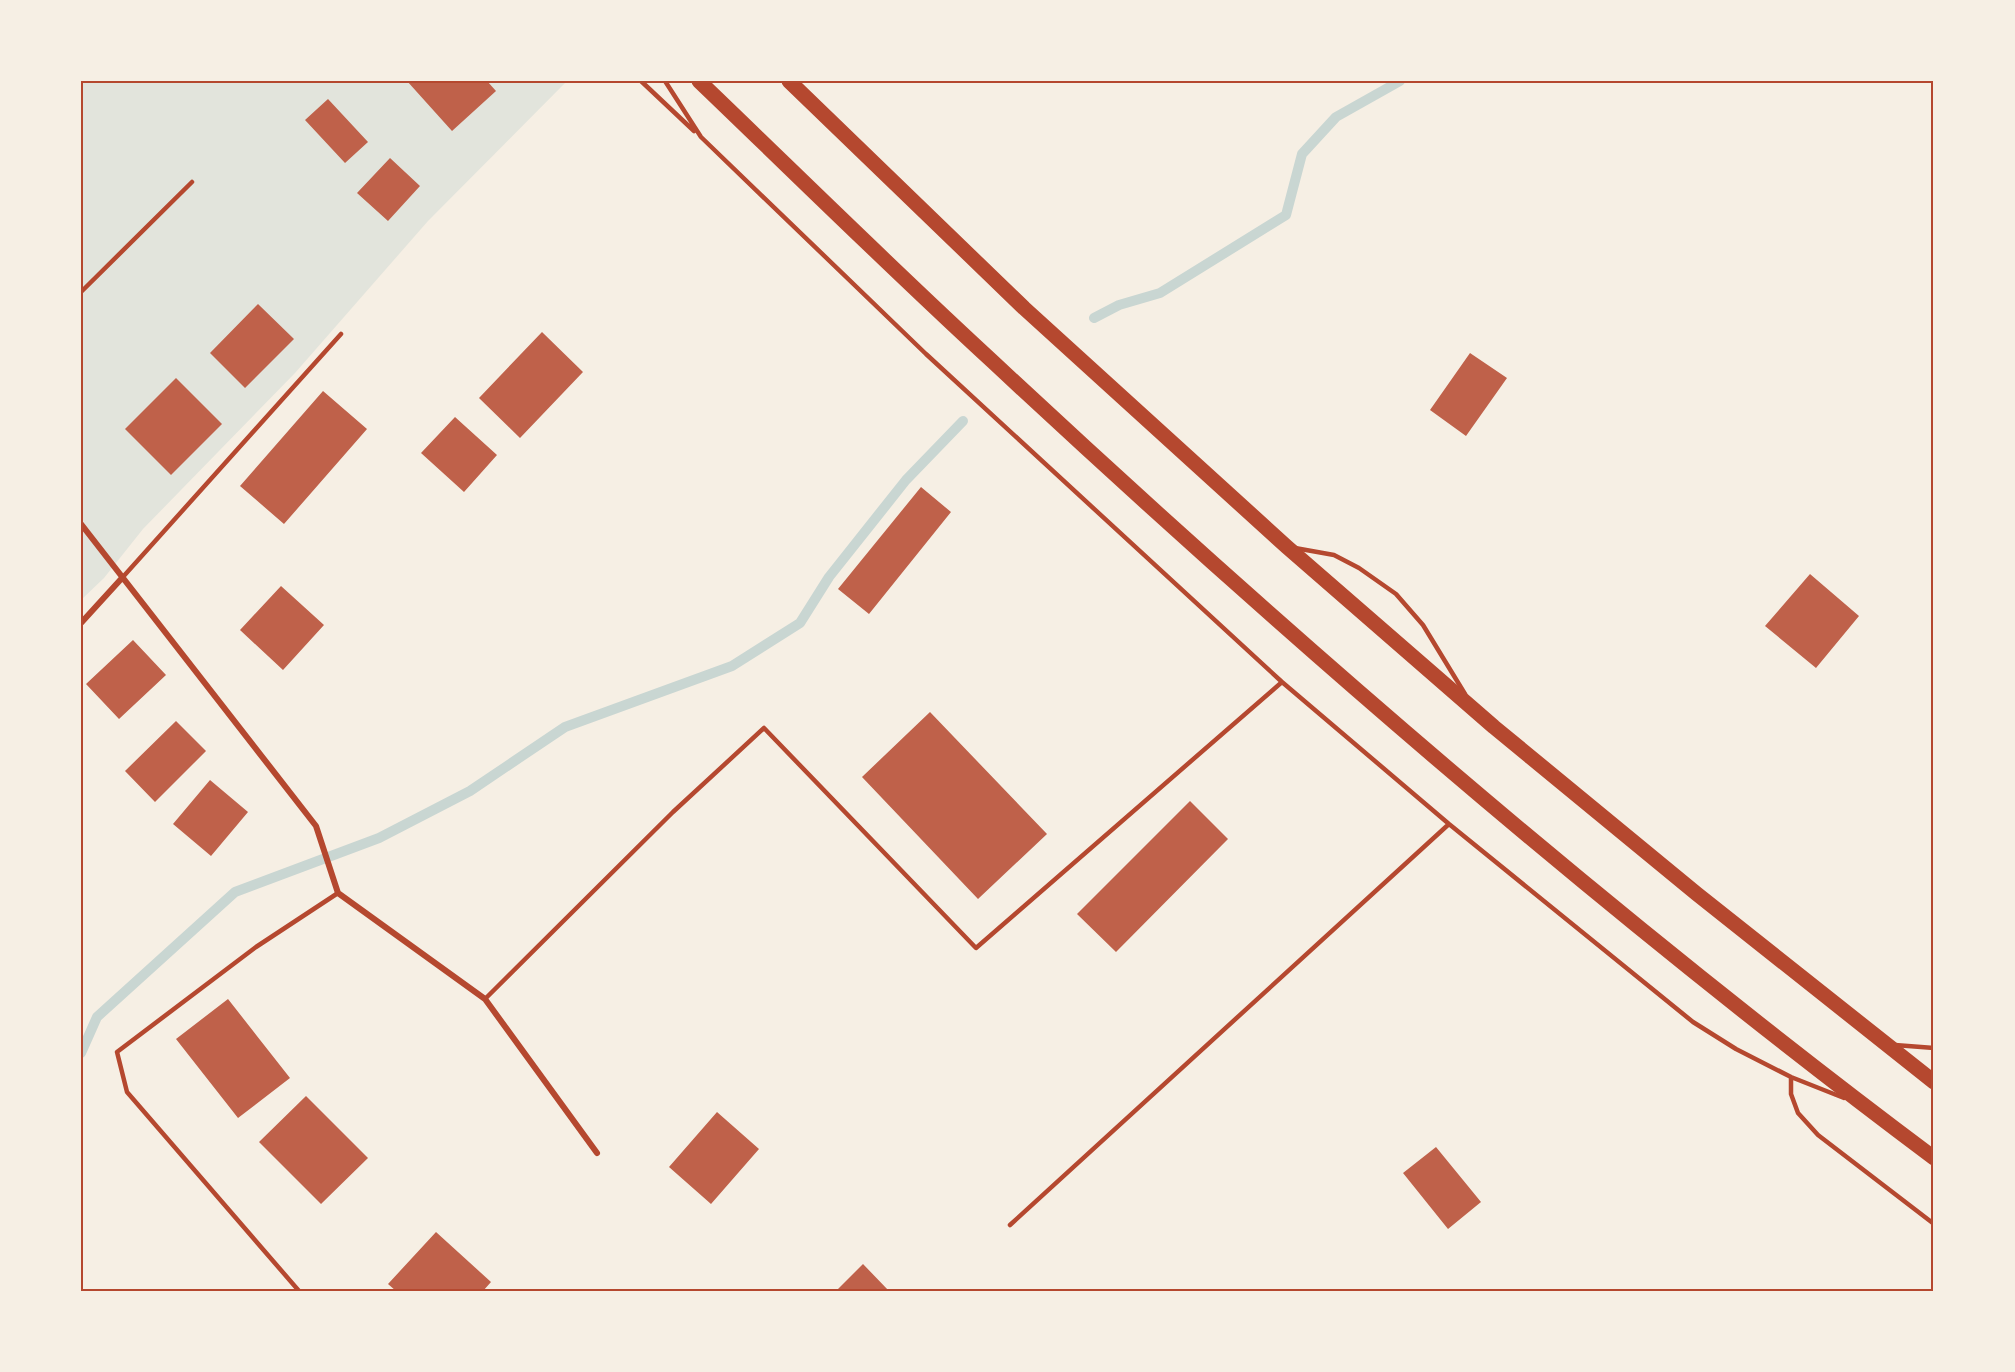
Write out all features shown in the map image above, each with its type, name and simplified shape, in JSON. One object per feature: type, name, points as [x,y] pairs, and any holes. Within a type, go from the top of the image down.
[{"type":"main road","points":[[699,81],[989,359],[1280,623],[1666,950],[1934,1158]]},
{"type":"main road","points":[[789,81],[1024,308],[1287,547],[1478,714],[1697,894],[1934,1082]]},
{"type":"street","points":[[81,524],[316,826],[338,893],[485,999],[597,1153]]},
{"type":"street","points":[[81,623],[122,578]]},
{"type":"lane","points":[[641,81],[926,354],[1282,681],[1449,824],[1693,1022],[1736,1049],[1791,1077],[1864,1105]]},
{"type":"lane","points":[[665,81],[701,137]]},
{"type":"lane","points":[[81,292],[192,182]]},
{"type":"lane","points":[[122,578],[342,334]]},
{"type":"lane","points":[[1287,547],[1334,555],[1359,567],[1396,594],[1423,625],[1478,714]]},
{"type":"lane","points":[[485,999],[673,812],[764,728],[976,948],[1282,681]]},
{"type":"lane","points":[[1010,1226],[1449,824]]},
{"type":"lane","points":[[299,1291],[127,1092],[117,1052],[256,947],[338,893]]},
{"type":"lane","points":[[1885,1044],[1934,1048]]},
{"type":"lane","points":[[1791,1077],[1791,1094],[1798,1113],[1818,1135],[1934,1224]]},
{"type":"shaded area","points":[[81,81],[567,81],[428,221],[295,373],[143,529],[104,578],[81,600]]},
{"type":"building","points":[[407,81],[487,81],[496,91],[452,131]]},
{"type":"building","points":[[328,99],[368,142],[345,163],[305,120]]},
{"type":"building","points":[[390,158],[420,186],[388,221],[357,193]]},
{"type":"building","points":[[258,304],[294,339],[245,388],[210,353]]},
{"type":"building","points":[[542,332],[583,372],[520,438],[479,398]]},
{"type":"building","points":[[1470,353],[1507,378],[1466,436],[1430,410]]},
{"type":"building","points":[[176,378],[222,424],[171,475],[125,429]]},
{"type":"building","points":[[323,391],[367,429],[284,524],[240,486]]},
{"type":"building","points":[[455,417],[497,455],[464,492],[421,453]]},
{"type":"building","points":[[921,487],[951,512],[869,614],[838,589]]},
{"type":"building","points":[[1810,574],[1859,616],[1816,668],[1765,626]]},
{"type":"building","points":[[281,586],[324,625],[283,670],[240,630]]},
{"type":"building","points":[[133,640],[166,675],[119,719],[86,684]]},
{"type":"building","points":[[930,712],[1047,834],[978,899],[862,777]]},
{"type":"building","points":[[176,721],[206,751],[155,802],[125,771]]},
{"type":"building","points":[[210,780],[248,812],[211,856],[173,824]]},
{"type":"building","points":[[1190,801],[1228,839],[1116,952],[1077,914]]},
{"type":"building","points":[[228,999],[290,1078],[238,1118],[176,1039]]},
{"type":"building","points":[[306,1096],[368,1158],[321,1204],[259,1142]]},
{"type":"building","points":[[717,1112],[759,1149],[711,1204],[669,1167]]},
{"type":"building","points":[[1436,1147],[1481,1202],[1448,1229],[1403,1173]]},
{"type":"building","points":[[436,1232],[491,1282],[483,1291],[396,1291],[388,1284]]},
{"type":"building","points":[[863,1264],[889,1291],[836,1291]]},
{"type":"waterway","points":[[1094,318],[1119,305],[1160,293],[1286,215],[1302,154],[1336,117],[1400,81]]},
{"type":"waterway","points":[[81,1053],[97,1017],[235,892],[379,838],[470,791],[565,727],[732,666],[800,623],[829,577],[906,480],[963,421]]}]
